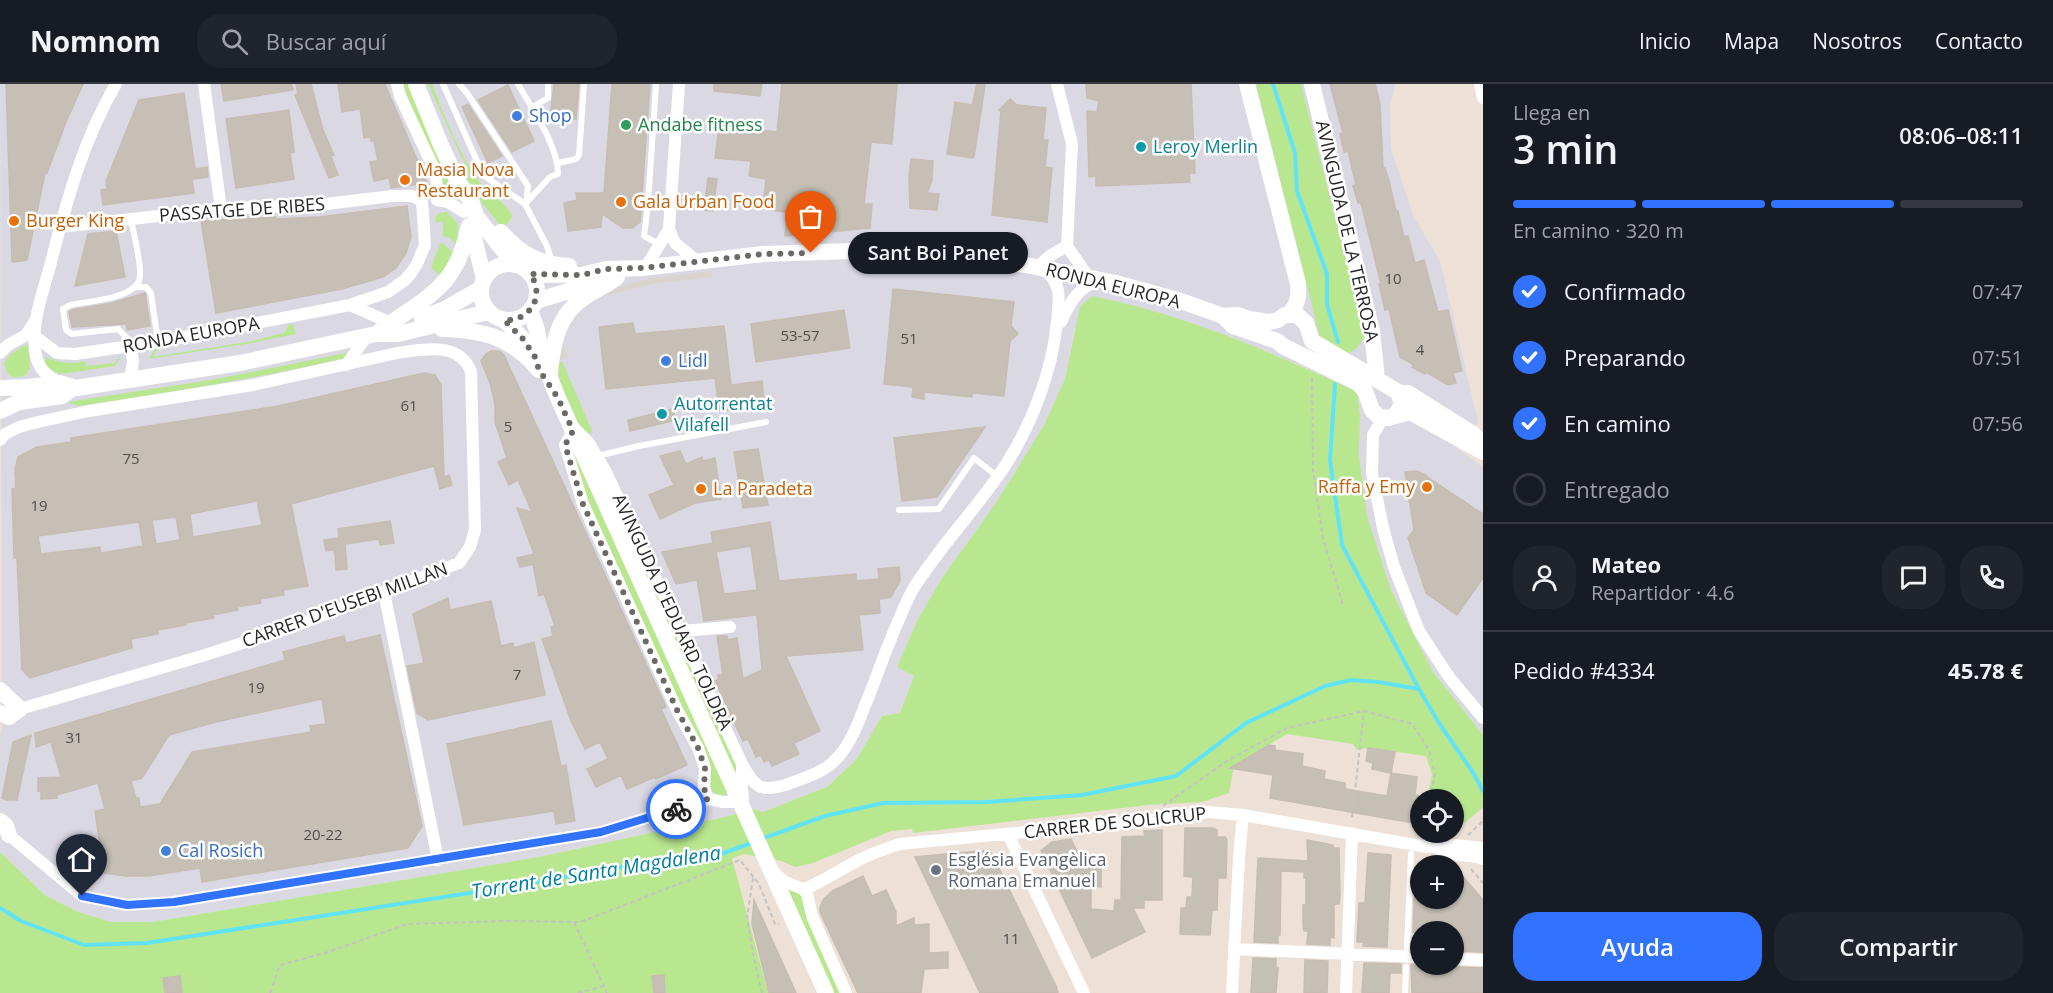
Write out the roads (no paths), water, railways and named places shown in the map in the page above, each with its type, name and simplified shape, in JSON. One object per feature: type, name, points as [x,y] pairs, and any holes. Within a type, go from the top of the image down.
[{"type":"street","points":[[0,353],[8,345],[26,335],[35,321],[72,183],[116,84]]},
{"type":"street","points":[[204,84],[221,209]]},
{"type":"street","points":[[397,84],[400,96],[436,173],[437,200]]},
{"type":"street","points":[[416,84],[457,180],[468,214],[482,284],[481,300],[488,312],[504,320],[520,318],[533,305],[536,286],[525,269],[515,265],[499,266],[489,272],[482,284]]},
{"type":"street","points":[[679,84],[669,229],[675,243],[697,261]]},
{"type":"street","points":[[1056,334],[1070,301],[1094,278],[1067,246],[1071,144],[1057,84]]},
{"type":"street","points":[[1247,84],[1298,284],[1296,307],[1274,330],[1283,345],[1303,344],[1308,331]]},
{"type":"street","name":"AVINGUDA DE LA TERROSA","points":[[1312,84],[1387,386]]},
{"type":"street","points":[[1479,84],[1483,98]]},
{"type":"street","name":"PASSATGE DE RIBES","points":[[60,227],[221,209],[326,204],[403,196],[412,196],[422,201]]},
{"type":"street","points":[[422,201],[448,202],[476,216],[515,265]]},
{"type":"street","name":"RONDA EUROPA","points":[[36,337],[57,353],[75,354],[158,342],[350,305],[388,292],[411,273],[425,244],[422,201]]},
{"type":"street","points":[[350,305],[391,323],[426,300],[442,286],[459,261],[468,214],[479,207],[503,235],[526,255],[536,260],[612,273],[608,285],[584,297],[567,314],[556,335],[544,372],[514,345],[497,337],[476,331],[429,327]]},
{"type":"street","points":[[644,267],[669,229]]},
{"type":"street","points":[[742,764],[751,781],[760,788],[780,786],[813,775],[839,756],[855,731],[889,640],[914,587],[997,476],[1028,426],[1045,378],[1056,334],[1060,296],[1053,276],[1040,268],[1051,255],[1067,246]]},
{"type":"street","name":"RONDA EUROPA","points":[[530,274],[612,273],[644,267],[762,254],[852,251],[921,254],[1040,268],[1094,278],[1151,292],[1223,316],[1238,315],[1260,322],[1269,322],[1284,317]]},
{"type":"street","name":"RONDA EUROPA","points":[[533,305],[612,273]]},
{"type":"street","name":"RONDA EUROPA","points":[[346,366],[371,335],[391,323],[400,325],[436,313],[482,284]]},
{"type":"street","name":"AVINGUDA D'EDUARD TOLDRÀ","points":[[533,305],[544,372]]},
{"type":"street","name":"RONDA EUROPA","points":[[2,400],[66,385],[130,380],[240,363],[371,335],[398,334],[429,327],[439,322],[488,312]]},
{"type":"street","name":"RONDA EUROPA","points":[[1223,316],[1233,326],[1283,345],[1351,378],[1365,391],[1380,411]]},
{"type":"street","points":[[1284,317],[1302,317],[1307,324],[1312,341],[1387,386],[1408,393],[1480,437]]},
{"type":"street","name":"AVINGUDA D'EDUARD TOLDRÀ","points":[[504,320],[523,339],[558,398],[826,993]]},
{"type":"street","points":[[35,321],[36,356],[41,369],[47,376],[66,385]]},
{"type":"street","points":[[130,380],[131,346]]},
{"type":"street","name":"RONDA EUROPA","points":[[0,440],[5,434],[19,427],[89,411],[253,385],[420,349]]},
{"type":"street","name":"CARRER D'EUSEBI MILLAN","points":[[7,716],[292,627],[459,563],[470,547],[475,530],[471,372],[464,359],[450,351],[420,349]]},
{"type":"street","name":"RONDA EUROPA","points":[[2,400],[19,402],[62,396],[66,385]]},
{"type":"street","points":[[1380,411],[1375,390],[1387,386]]},
{"type":"street","points":[[1387,386],[1402,404],[1380,411],[1368,419],[1368,435],[1372,447],[1375,491],[1394,567],[1419,631],[1449,677],[1483,718]]},
{"type":"street","name":"RONDA EUROPA","points":[[49,399],[78,410],[89,411]]},
{"type":"street","points":[[1380,411],[1410,412],[1483,452]]},
{"type":"street","name":"AVINGUDA D'EDUARD TOLDRÀ","points":[[571,427],[589,443],[597,456],[742,764],[743,808]]},
{"type":"street","name":"AVINGUDA D'EDUARD TOLDRÀ","points":[[571,427],[565,445],[583,504],[677,710],[698,748],[705,768],[704,788],[708,799]]},
{"type":"street","points":[[384,592],[438,860]]},
{"type":"street","points":[[681,631],[730,627]]},
{"type":"street","points":[[0,690],[7,716]]},
{"type":"street","points":[[3,829],[82,896],[127,905],[174,902],[601,832],[708,799],[743,808]]},
{"type":"street","name":"CARRER DE SOLICRUP","points":[[803,889],[809,889],[823,878],[863,858],[900,844],[1184,817],[1208,812],[1243,815],[1352,833],[1483,859]]},
{"type":"street","points":[[1232,993],[1243,815]]},
{"type":"street","points":[[1346,993],[1352,833]]},
{"type":"street","points":[[1008,834],[1084,993]]},
{"type":"street","name":"CARRER DE SOLICRUP","points":[[1435,848],[1455,845],[1483,847]]},
{"type":"street","points":[[1483,847],[1483,859]]},
{"type":"street","points":[[771,869],[783,881],[803,889],[807,894],[812,916],[846,993]]},
{"type":"street","points":[[1234,949],[1410,957]]},
{"type":"street","points":[[1464,959],[1483,960]]},
{"type":"lane","points":[[443,84],[483,175],[525,204],[547,246],[553,264]]},
{"type":"lane","points":[[459,84],[528,186],[525,204]]},
{"type":"lane","points":[[518,84],[551,143],[558,163],[558,174],[550,177],[525,204]]},
{"type":"lane","points":[[531,108],[548,98],[548,84]]},
{"type":"lane","points":[[558,163],[576,159],[579,154],[584,84]]},
{"type":"lane","points":[[656,84],[644,236],[659,244]]},
{"type":"lane","points":[[131,220],[141,278],[136,287]]},
{"type":"lane","points":[[131,346],[128,339],[118,329],[72,334],[66,330],[63,309],[70,305],[124,294],[136,287],[146,287],[151,293],[158,342]]},
{"type":"lane","points":[[597,456],[766,422]]},
{"type":"lane","points":[[899,510],[939,509],[975,458],[997,476]]},
{"type":"lane","points":[[1407,948],[1411,854]]},
{"type":"lane","points":[[1405,993],[1406,967]]},
{"type":"waterway","points":[[1273,84],[1295,153],[1297,191],[1327,274],[1327,304],[1338,342]]},
{"type":"waterway","points":[[1335,384],[1330,460],[1342,545],[1419,689],[1483,791]]},
{"type":"waterway","name":"Torrent de Santa Magdalena","points":[[761,839],[825,816],[883,803],[987,802],[1082,795],[1176,776],[1246,723],[1325,686],[1351,680],[1419,689]]},
{"type":"waterway","name":"Torrent de Santa Magdalena","points":[[0,908],[21,921],[84,945],[147,943],[489,890],[656,861],[718,855],[754,842]]},
{"type":"place","name":"Shop","points":[[517,116]]},
{"type":"place","name":"Andabe fitness","points":[[626,125]]},
{"type":"place","name":"Leroy Merlin","points":[[1141,147]]},
{"type":"place","name":"Masia Nova Restaurant","points":[[405,180]]},
{"type":"place","name":"Gala Urban Food","points":[[621,202]]},
{"type":"place","name":"Burger King","points":[[14,221]]},
{"type":"place","name":"Sant Boi Panet","points":[[811,253]]},
{"type":"place","name":"Lidl","points":[[666,361]]},
{"type":"place","name":"Autorrentat Vilafell","points":[[662,414]]},
{"type":"place","name":"Raffa y Emy","points":[[1427,487]]},
{"type":"place","name":"La Paradeta","points":[[701,489]]},
{"type":"place","name":"Cal Rosich","points":[[166,851]]},
{"type":"place","name":"Església Evangèlica Romana Emanuel","points":[[936,870]]}]
